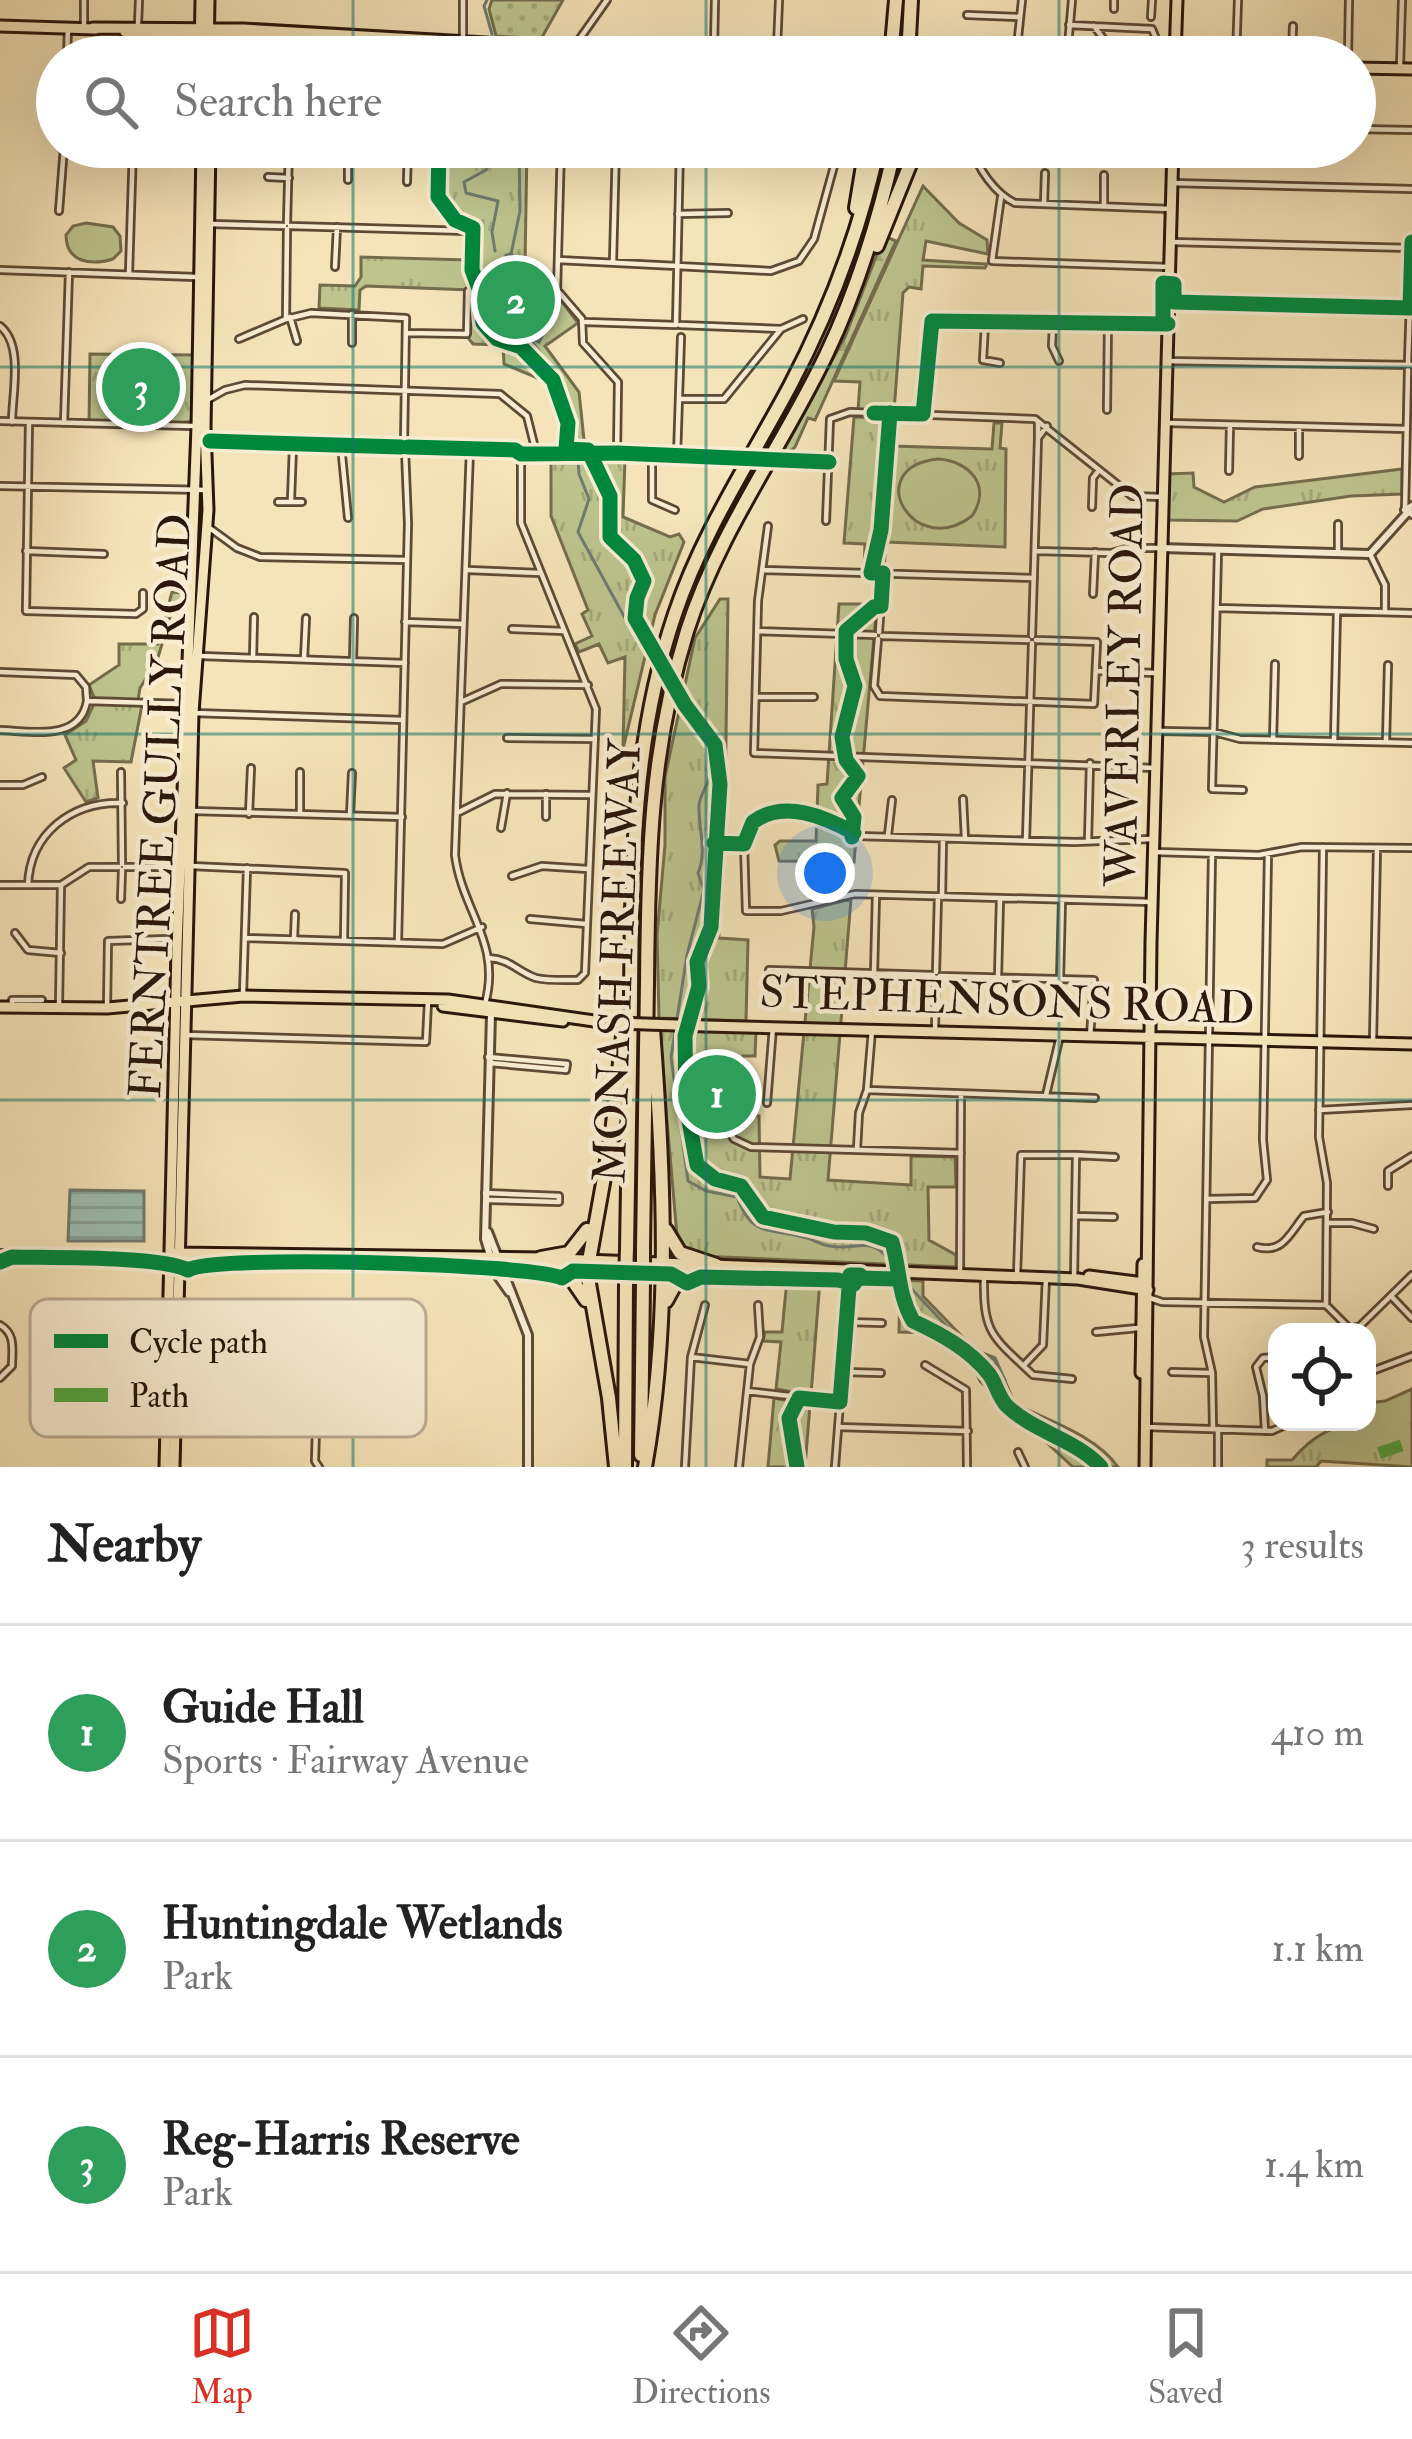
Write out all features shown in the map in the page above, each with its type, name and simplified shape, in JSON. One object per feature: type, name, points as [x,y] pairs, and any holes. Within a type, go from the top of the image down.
[{"type":"highway","points":[[888,36],[896,0]]},
{"type":"highway","points":[[911,0],[913,36]]},
{"type":"highway","points":[[833,296],[861,168]]},
{"type":"highway","name":"MONASH FREEWAY","points":[[620,1467],[634,813],[642,741],[676,611],[704,543],[788,390],[833,296],[850,254],[873,168]]},
{"type":"highway","name":"MONASH FREEWAY","points":[[643,1467],[647,944],[655,764],[688,628],[722,541],[825,358],[863,265],[889,168]]},
{"type":"highway","points":[[825,358],[865,277],[909,168]]},
{"type":"highway","points":[[643,1467],[656,1408],[664,1266],[647,944]]},
{"type":"highway","points":[[620,1467],[591,1312],[587,1263],[612,1133],[631,949]]},
{"type":"highway","points":[[541,1262],[578,1246],[596,1204]]},
{"type":"highway","points":[[664,1223],[680,1253],[716,1264]]},
{"type":"highway","points":[[541,1262],[577,1283],[591,1312]]},
{"type":"highway","points":[[662,1320],[673,1286],[701,1270]]},
{"type":"main road","points":[[204,36],[205,0]]},
{"type":"main road","points":[[1176,36],[1177,0]]},
{"type":"main road","points":[[0,26],[324,36]]},
{"type":"main road","points":[[1376,68],[1406,69]]},
{"type":"main road","name":"FERNTREE GULLY ROAD","points":[[191,656],[207,526],[201,440],[206,168]]},
{"type":"main road","name":"FERNTREE GULLY ROAD","points":[[201,427],[207,168]]},
{"type":"main road","name":"WAVERLEY ROAD","points":[[1143,1467],[1155,768],[1172,168]]},
{"type":"main road","name":"FERNTREE GULLY ROAD","points":[[172,1299],[194,490],[201,440]]},
{"type":"main road","name":"FERNTREE GULLY ROAD","points":[[183,867],[189,811],[189,708]]},
{"type":"main road","name":"STEPHENSONS ROAD","points":[[6,1007],[107,1008],[243,996],[428,1001],[488,1014],[616,1023],[1412,1044]]},
{"type":"main road","points":[[153,1004],[178,1032]]},
{"type":"main road","points":[[1127,1037],[1142,1031],[1151,1012]]},
{"type":"main road","points":[[1150,1059],[1167,1039],[1154,1025],[1151,1012]]},
{"type":"main road","name":"STEPHENSONS ROAD","points":[[488,1014],[601,1022]]},
{"type":"main road","points":[[1127,1037],[1141,1046],[1150,1072]]},
{"type":"main road","name":"FERNTREE GULLY ROAD","points":[[176,1183],[179,1238],[173,1257],[177,1299]]},
{"type":"main road","name":"WAVERLEY ROAD","points":[[1145,1294],[1142,1268],[1148,1224]]},
{"type":"main road","points":[[179,1238],[195,1256]]},
{"type":"main road","points":[[178,1280],[195,1256]]},
{"type":"main road","points":[[419,1258],[469,1256],[516,1264],[541,1262]]},
{"type":"main road","points":[[173,1257],[419,1258],[1076,1278],[1120,1282],[1145,1294]]},
{"type":"main road","points":[[664,1266],[716,1264],[850,1272]]},
{"type":"main road","points":[[1120,1282],[1142,1268]]},
{"type":"main road","points":[[1120,1282],[1134,1293],[1145,1294]]},
{"type":"main road","name":"FERNTREE GULLY ROAD","points":[[169,1467],[170,1437]]},
{"type":"street","points":[[84,0],[88,28]]},
{"type":"street","points":[[138,36],[139,0]]},
{"type":"street","points":[[463,0],[463,36]]},
{"type":"street","points":[[580,36],[607,0]]},
{"type":"street","points":[[714,36],[715,0]]},
{"type":"street","points":[[778,36],[779,0]]},
{"type":"street","points":[[1018,36],[1022,0]]},
{"type":"street","points":[[1068,36],[1072,0]]},
{"type":"street","points":[[1114,0],[1114,9]]},
{"type":"street","points":[[1152,0],[1152,17]]},
{"type":"street","points":[[1237,36],[1238,0]]},
{"type":"street","points":[[1348,0],[1348,36]]},
{"type":"street","points":[[1402,0],[1406,69]]},
{"type":"street","points":[[967,15],[1020,17]]},
{"type":"street","points":[[1069,25],[1152,29],[1155,36]]},
{"type":"street","points":[[1094,26],[1101,36]]},
{"type":"street","points":[[1292,26],[1292,36]]},
{"type":"street","points":[[68,27],[68,36]]},
{"type":"street","points":[[1376,129],[1412,130]]},
{"type":"street","points":[[59,211],[62,168]]},
{"type":"street","points":[[129,274],[132,168]]},
{"type":"street","points":[[289,168],[288,318],[297,341]]},
{"type":"street","points":[[348,168],[348,180]]},
{"type":"street","points":[[407,168],[407,182]]},
{"type":"street","points":[[560,168],[556,290],[584,322],[584,344],[618,382],[617,452]]},
{"type":"street","points":[[613,262],[615,168]]},
{"type":"street","points":[[677,456],[680,168]]},
{"type":"street","points":[[558,260],[788,268],[802,258],[814,239],[833,168]]},
{"type":"street","points":[[981,168],[1001,197],[1015,203],[1172,209]]},
{"type":"street","points":[[1044,205],[1045,173]]},
{"type":"street","points":[[1104,206],[1105,175]]},
{"type":"street","points":[[268,177],[289,178]]},
{"type":"street","points":[[1172,183],[1412,189]]},
{"type":"street","points":[[1001,197],[992,262],[1169,267]]},
{"type":"street","points":[[678,214],[728,213]]},
{"type":"street","points":[[208,224],[468,231],[467,260]]},
{"type":"street","points":[[335,267],[337,227]]},
{"type":"street","points":[[1170,242],[1412,245],[1405,496],[1409,510],[1370,554]]},
{"type":"street","points":[[0,270],[204,277]]},
{"type":"street","points":[[64,423],[69,272]]},
{"type":"street","points":[[408,333],[467,334],[468,291]]},
{"type":"street","points":[[1168,302],[1410,308]]},
{"type":"street","points":[[239,338],[311,313],[406,318],[407,560],[398,943]]},
{"type":"street","points":[[352,314],[352,343]]},
{"type":"street","points":[[584,322],[782,329],[803,320]]},
{"type":"street","points":[[923,414],[932,320],[1168,324]]},
{"type":"street","points":[[986,321],[983,360],[1000,363]]},
{"type":"street","points":[[1053,322],[1052,346],[1059,361]]},
{"type":"street","points":[[1107,410],[1108,322]]},
{"type":"street","points":[[0,326],[14,347],[12,422]]},
{"type":"street","points":[[680,399],[724,400],[782,329]]},
{"type":"street","points":[[1166,361],[1409,366]]},
{"type":"street","points":[[205,402],[245,385],[500,394],[526,416],[536,452]]},
{"type":"street","points":[[826,521],[830,419],[839,413],[1038,420],[1132,496],[1162,497]]},
{"type":"street","points":[[1026,840],[1038,420]]},
{"type":"street","points":[[0,422],[201,427]]},
{"type":"street","points":[[29,422],[28,613],[136,614],[143,609],[143,592]]},
{"type":"street","points":[[1165,423],[1407,429]]},
{"type":"street","points":[[1229,471],[1230,425]]},
{"type":"street","points":[[1038,438],[1046,426]]},
{"type":"street","points":[[1299,427],[1299,456]]},
{"type":"street","points":[[201,440],[829,462]]},
{"type":"street","points":[[291,500],[293,443]]},
{"type":"street","points":[[341,445],[348,518]]},
{"type":"street","points":[[469,1256],[481,1249],[485,1239],[489,985],[482,927],[468,906],[457,872],[470,449]]},
{"type":"street","points":[[489,958],[510,962],[533,977],[578,980],[585,973],[596,709],[520,517],[521,454]]},
{"type":"street","points":[[652,456],[652,500],[675,510]]},
{"type":"street","points":[[1092,507],[1093,478],[1099,470]]},
{"type":"street","points":[[871,573],[880,541],[885,481]]},
{"type":"street","points":[[0,486],[208,490]]},
{"type":"street","points":[[278,502],[302,502]]},
{"type":"street","points":[[1338,524],[1338,553]]},
{"type":"street","points":[[207,526],[237,548],[260,557],[407,560]]},
{"type":"street","points":[[768,526],[761,570],[754,753],[1155,768]]},
{"type":"street","points":[[1035,550],[1370,554]]},
{"type":"street","points":[[26,551],[104,554]]},
{"type":"street","points":[[1218,551],[1212,789],[1243,790]]},
{"type":"street","points":[[1093,594],[1095,553]]},
{"type":"street","points":[[1370,554],[1385,585],[1385,612]]},
{"type":"street","points":[[466,570],[541,573]]},
{"type":"street","points":[[761,570],[1034,578]]},
{"type":"street","points":[[758,631],[879,635],[1032,640],[1097,642],[1094,704],[880,696],[874,686],[879,635],[883,573]]},
{"type":"street","points":[[1217,608],[1412,613]]},
{"type":"street","points":[[1334,741],[1337,611]]},
{"type":"street","points":[[253,657],[254,617]]},
{"type":"street","points":[[353,661],[354,618]]},
{"type":"street","points":[[304,659],[306,619]]},
{"type":"street","points":[[405,622],[463,624]]},
{"type":"street","points":[[512,629],[564,631]]},
{"type":"street","points":[[191,656],[405,663]]},
{"type":"street","points":[[1273,740],[1275,664]]},
{"type":"street","points":[[1386,742],[1388,664]]},
{"type":"street","points":[[1096,671],[1158,673]]},
{"type":"street","points":[[0,672],[76,675],[86,687],[87,701],[81,719],[63,731],[0,730]]},
{"type":"street","points":[[460,702],[501,684],[588,685]]},
{"type":"street","points":[[756,697],[814,697]]},
{"type":"street","points":[[87,701],[404,720]]},
{"type":"street","points":[[1156,731],[1214,732],[1240,739],[1412,743]]},
{"type":"street","points":[[506,738],[595,740]]},
{"type":"street","points":[[1088,841],[1090,763]]},
{"type":"street","points":[[249,814],[250,768]]},
{"type":"street","points":[[121,898],[122,772]]},
{"type":"street","points":[[300,772],[300,814]]},
{"type":"street","points":[[350,815],[352,772]]},
{"type":"street","points":[[0,785],[23,785],[42,777]]},
{"type":"street","points":[[457,813],[483,798],[507,793],[591,795]]},
{"type":"street","points":[[501,827],[507,793]]},
{"type":"street","points":[[546,817],[547,794]]},
{"type":"street","points":[[963,799],[965,839]]},
{"type":"street","points":[[888,837],[892,800]]},
{"type":"street","points":[[28,885],[29,862],[43,835],[92,803],[123,802]]},
{"type":"street","points":[[189,811],[402,817]]},
{"type":"street","points":[[1152,902],[854,894],[781,911],[746,911],[743,860],[749,827],[772,813],[815,813],[857,836],[1154,839]]},
{"type":"street","points":[[934,1032],[943,839]]},
{"type":"street","points":[[1154,852],[1268,854],[1323,847],[1412,848]]},
{"type":"street","points":[[1323,847],[1318,1043],[1328,1212],[1326,1305],[1343,1323]]},
{"type":"street","points":[[1373,1043],[1377,848]]},
{"type":"street","points":[[1212,854],[1204,1343],[1212,1373],[1218,1467]]},
{"type":"street","points":[[1205,1199],[1255,1198],[1265,1188],[1268,854]]},
{"type":"street","points":[[512,876],[542,866],[588,869]]},
{"type":"street","points":[[0,885],[61,885],[89,867],[345,873],[344,941]]},
{"type":"street","points":[[243,996],[247,868]]},
{"type":"street","points":[[59,1008],[61,885]]},
{"type":"street","points":[[874,973],[876,895]]},
{"type":"street","points":[[998,977],[1000,899]]},
{"type":"street","points":[[1060,979],[1062,901]]},
{"type":"street","points":[[294,939],[295,914]]},
{"type":"street","points":[[530,919],[586,924]]},
{"type":"street","points":[[245,938],[442,944],[482,927]]},
{"type":"street","points":[[15,933],[28,950],[61,952]]},
{"type":"street","points":[[107,1008],[108,940],[168,939]]},
{"type":"street","points":[[769,970],[1094,980],[1090,1037]]},
{"type":"street","points":[[6,1007],[12,1000],[42,1000]]},
{"type":"street","points":[[428,1001],[426,1042],[430,1051]]},
{"type":"street","points":[[767,1103],[773,1027]]},
{"type":"street","points":[[856,1150],[872,1030]]},
{"type":"street","points":[[178,1032],[426,1042]]},
{"type":"street","points":[[1046,1096],[1060,1036]]},
{"type":"street","points":[[488,1059],[535,1064]]},
{"type":"street","points":[[730,1075],[728,1131],[751,1147],[961,1153]]},
{"type":"street","points":[[867,1090],[1096,1098]]},
{"type":"street","points":[[960,1274],[961,1094]]},
{"type":"street","points":[[1319,1110],[1412,1105]]},
{"type":"street","points":[[1017,1276],[1021,1155],[1115,1157]]},
{"type":"street","points":[[1076,1155],[1076,1278]]},
{"type":"street","points":[[1388,1186],[1388,1171],[1412,1156]]},
{"type":"street","points":[[485,1196],[525,1198]]},
{"type":"street","points":[[1257,1247],[1279,1246],[1304,1216],[1328,1212]]},
{"type":"street","points":[[1075,1216],[1114,1217]]},
{"type":"street","points":[[486,1223],[494,1260],[509,1292]]},
{"type":"street","points":[[1328,1223],[1374,1229]]},
{"type":"street","points":[[485,1239],[528,1335],[527,1467]]},
{"type":"street","points":[[0,1254],[173,1257]]},
{"type":"street","points":[[505,1280],[516,1264]]},
{"type":"street","points":[[835,1467],[850,1272]]},
{"type":"street","points":[[984,1275],[985,1323],[1040,1378],[1072,1379]]},
{"type":"street","points":[[1363,1323],[1412,1275]]},
{"type":"street","points":[[1023,1366],[1043,1346],[1046,1277]]},
{"type":"street","points":[[1145,1294],[1162,1302],[1326,1305]]},
{"type":"street","points":[[1390,1296],[1412,1318]]},
{"type":"street","points":[[685,1467],[692,1357],[705,1305]]},
{"type":"street","points":[[739,1467],[750,1364],[760,1337],[758,1305]]},
{"type":"street","points":[[847,1322],[882,1323]]},
{"type":"street","points":[[0,1325],[9,1330],[12,1341],[11,1366],[0,1378]]},
{"type":"street","points":[[1096,1332],[1144,1328]]},
{"type":"street","points":[[1376,1370],[1412,1356]]},
{"type":"street","points":[[692,1357],[750,1364]]},
{"type":"street","points":[[1265,1431],[1256,1367],[1258,1360],[1268,1358]]},
{"type":"street","points":[[925,1365],[966,1390],[968,1467]]},
{"type":"street","points":[[842,1372],[881,1373]]},
{"type":"street","points":[[1172,1372],[1212,1373]]},
{"type":"street","points":[[747,1391],[840,1402]]},
{"type":"street","points":[[838,1426],[968,1430]]},
{"type":"street","points":[[1145,1427],[1268,1431]]},
{"type":"street","points":[[316,1437],[319,1467]]},
{"type":"street","points":[[1018,1452],[1025,1467]]},
{"type":"green space","points":[[492,0],[563,0],[543,36],[496,36],[489,9]]},
{"type":"green space","points":[[436,168],[527,168],[525,264],[534,291],[554,291],[578,323],[545,346],[579,392],[585,449],[564,447],[552,384],[504,364],[503,345],[473,344],[469,339],[471,290],[366,286],[360,290],[359,310],[319,308],[320,285],[355,286],[361,277],[361,257],[468,260],[470,228],[447,226],[448,211],[436,200]]},
{"type":"green space","points":[[923,186],[959,223],[987,240],[988,254],[926,241],[923,260],[987,264],[985,268],[923,266],[921,289],[909,287],[903,293],[894,411],[858,410],[860,382],[834,381]]},
{"type":"green space","points":[[73,226],[113,227],[120,236],[121,251],[113,259],[88,262],[70,251],[66,235]]},
{"type":"green space","points":[[884,236],[896,241],[815,420],[808,418],[795,447],[779,455],[845,337]]},
{"type":"green space","points":[[90,354],[193,355],[193,421],[163,426],[89,424]]},
{"type":"green space","points":[[854,417],[894,418],[892,446],[992,449],[994,423],[1002,423],[1005,547],[886,542],[884,569],[864,568],[865,544],[844,543]]},
{"type":"green space","points":[[551,458],[625,459],[623,517],[670,537],[679,534],[684,542],[655,615],[623,749],[625,657],[608,663],[599,644],[579,652],[575,644],[592,636],[582,614],[588,610],[551,516]]},
{"type":"green space","points":[[938,459],[968,470],[980,495],[972,516],[950,527],[931,527],[915,520],[899,492],[902,478],[915,466]]},
{"type":"green space","points":[[1402,469],[1402,494],[1263,509],[1237,521],[1166,520],[1167,474],[1193,473],[1194,487],[1224,502],[1255,487]]},
{"type":"green space","points":[[172,592],[184,593],[183,609],[172,610],[157,661],[138,700],[95,699],[89,685],[119,665],[119,644],[158,644]]},
{"type":"green space","points":[[720,599],[728,599],[725,806],[718,835],[740,841],[739,850],[716,849],[719,938],[748,940],[746,1021],[659,1018],[657,935],[665,777],[695,638]]},
{"type":"green space","points":[[839,604],[877,604],[854,862],[779,861],[775,845],[780,841],[816,841],[818,785],[827,784]]},
{"type":"green space","points":[[94,704],[142,705],[131,762],[93,761],[98,798],[86,802],[64,768],[76,760],[65,735],[86,721]]},
{"type":"green space","points":[[851,899],[828,1180],[911,1185],[911,1156],[955,1157],[956,1187],[928,1187],[929,1240],[956,1255],[956,1267],[700,1256],[686,1251],[677,1236],[659,1029],[756,1031],[755,1056],[743,1056],[739,1114],[759,1116],[760,1177],[790,1179],[812,909]]},
{"type":"green space","points":[[787,1279],[820,1280],[811,1395],[776,1389],[781,1342],[763,1341],[765,1332],[782,1332]]},
{"type":"green space","points":[[900,1280],[923,1281],[923,1296],[975,1350],[995,1358],[1015,1404],[1085,1438],[1118,1467],[1073,1467],[980,1381],[975,1369],[938,1333],[899,1332]]},
{"type":"green space","points":[[1412,1389],[1412,1467],[1321,1461],[1316,1467],[1267,1467],[1267,1460],[1292,1460],[1329,1431],[1376,1431],[1376,1402]]},
{"type":"green space","points":[[774,1398],[810,1405],[805,1467],[768,1467]]},
{"type":"water","points":[[506,255],[515,258],[513,290],[519,302],[506,303],[505,309],[543,315],[549,323],[539,342],[532,339],[533,327],[503,328],[489,315],[485,275],[490,272],[495,291],[499,291]]},
{"type":"water","points":[[70,1190],[144,1191],[144,1241],[68,1241]]},
{"type":"waterway","points":[[487,0],[484,6],[492,34]]},
{"type":"waterway","points":[[487,168],[464,182],[466,193],[498,201],[492,232],[495,251]]},
{"type":"waterway","points":[[511,254],[520,211],[519,168]]},
{"type":"waterway","points":[[534,336],[532,342],[569,404],[577,448]]},
{"type":"waterway","points":[[578,461],[589,499],[578,532],[632,631]]},
{"type":"waterway","points":[[684,711],[710,763],[699,805],[702,849],[698,873],[704,890],[687,955],[671,1057],[688,1181],[706,1191],[737,1197],[748,1219],[762,1229],[830,1246],[869,1246],[889,1260]]},
{"type":"waterway","points":[[906,1283],[970,1351],[994,1359],[1005,1380],[1008,1400],[1080,1439],[1112,1467]]},
{"type":"marked path","points":[[1379,1453],[1412,1442]]},
{"type":"cycle path","points":[[439,168],[438,197],[455,220],[473,228],[472,270],[483,323],[497,339],[521,347],[553,380],[568,423],[566,449],[588,450],[610,496],[610,537],[634,560],[644,581],[635,618],[685,705],[715,745],[720,784],[711,927],[697,962],[699,986],[685,1036],[686,1104],[697,1165],[715,1179],[741,1186],[763,1217],[834,1232],[866,1233],[892,1242],[913,1321],[973,1357],[1018,1415],[1101,1467]]},
{"type":"cycle path","points":[[1163,324],[1163,283],[1174,284],[1174,302],[1410,308],[1412,242]]},
{"type":"cycle path","points":[[874,413],[923,414],[932,321],[1168,324]]},
{"type":"cycle path","points":[[852,837],[854,817],[842,798],[858,776],[846,760],[842,737],[855,686],[846,659],[846,631],[881,606],[883,573],[871,573],[881,530],[890,413]]},
{"type":"cycle path","points":[[210,441],[401,447]]},
{"type":"cycle path","points":[[408,447],[829,462]]},
{"type":"cycle path","points":[[714,843],[744,844],[753,822],[791,811],[817,816],[854,833]]},
{"type":"cycle path","points":[[0,1262],[12,1257],[104,1259],[188,1270],[253,1263],[374,1263],[495,1269],[562,1278],[573,1271],[671,1274],[687,1283],[701,1277],[854,1284],[858,1278],[895,1279]]},
{"type":"cycle path","points":[[797,1467],[789,1418],[799,1398],[840,1402],[850,1275],[860,1275]]},
{"type":"place","name":"Huntingdale Wetlands","points":[[516,300]]},
{"type":"place","name":"Reg-Harris Reserve","points":[[141,387]]},
{"type":"place","name":"Guide Hall","points":[[717,1094]]}]
